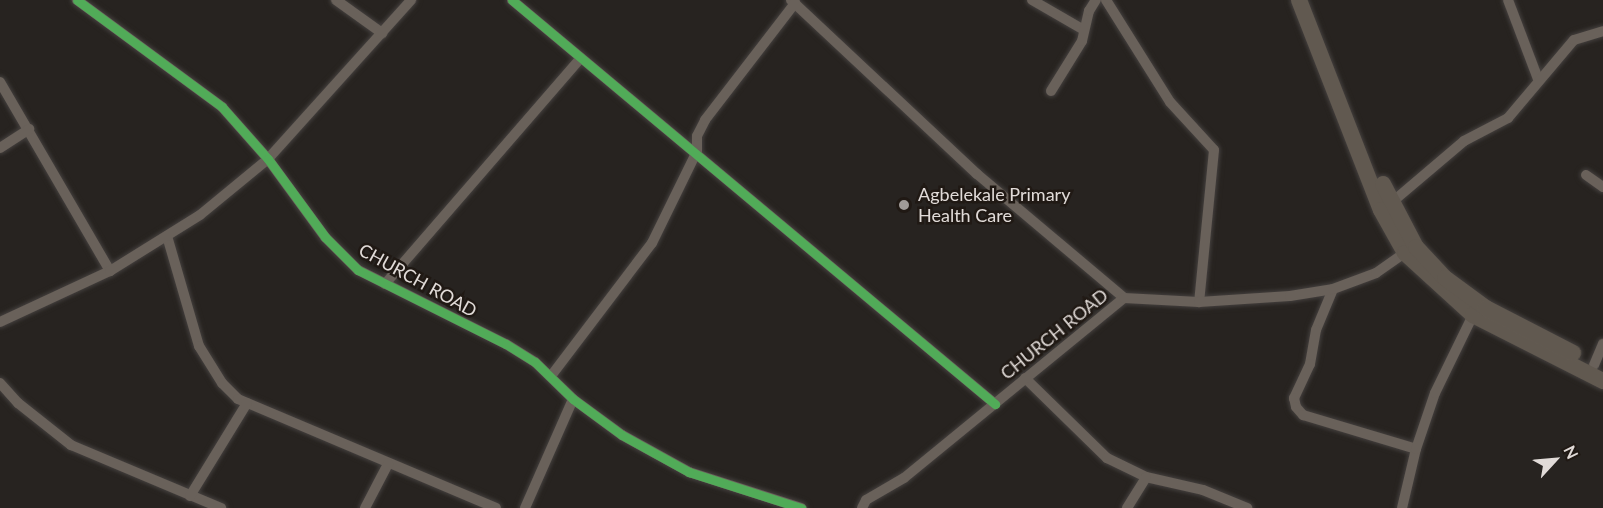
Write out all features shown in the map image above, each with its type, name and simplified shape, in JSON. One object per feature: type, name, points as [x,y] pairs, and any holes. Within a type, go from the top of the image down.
[{"type":"main road","points":[[1299,0],[1381,210],[1404,253],[1473,315],[1603,381]]},
{"type":"main road","points":[[1311,0],[1391,203],[1416,248],[1467,296],[1599,367]]},
{"type":"street","name":"CHURCH ROAD","points":[[77,0],[222,107],[268,159],[343,258],[385,284],[506,344],[551,376],[573,399],[622,435],[690,472],[801,508]]},
{"type":"street","points":[[336,0],[382,33]]},
{"type":"street","points":[[0,322],[110,271],[200,215],[268,159],[411,0]]},
{"type":"street","points":[[512,0],[697,151],[762,213],[995,404]]},
{"type":"street","points":[[1032,0],[1084,30]]},
{"type":"street","points":[[1051,91],[1073,59],[1096,0]]},
{"type":"street","points":[[1106,0],[1170,102],[1214,150],[1199,302]]},
{"type":"street","points":[[1508,0],[1538,80]]},
{"type":"street","points":[[551,376],[652,243],[697,151],[697,136],[705,120],[793,1],[977,174],[1124,298]]},
{"type":"street","points":[[1391,203],[1464,141],[1508,118],[1526,100],[1538,80],[1574,40],[1603,31]]},
{"type":"street","points":[[385,284],[581,58]]},
{"type":"street","points":[[0,82],[110,271]]},
{"type":"street","points":[[0,148],[29,129]]},
{"type":"street","points":[[1586,175],[1603,187]]},
{"type":"street","points":[[167,236],[199,346],[222,383],[247,403],[496,508]]},
{"type":"street","name":"CHURCH ROAD","points":[[862,508],[866,500],[904,478],[1124,298],[1145,296],[1199,302],[1290,296],[1333,289],[1376,273],[1404,253]]},
{"type":"street","points":[[1333,289],[1316,330],[1310,364],[1294,398],[1296,407],[1303,415],[1416,449]]},
{"type":"street","points":[[1402,508],[1416,449],[1435,393],[1473,315]]},
{"type":"street","points":[[1599,367],[1603,344]]},
{"type":"street","points":[[1025,378],[1092,447],[1146,477],[1203,490],[1247,508]]},
{"type":"street","points":[[0,382],[18,404],[71,445],[221,508]]},
{"type":"street","points":[[525,508],[573,399]]},
{"type":"street","points":[[190,496],[247,403]]},
{"type":"street","points":[[365,508],[388,464]]},
{"type":"street","points":[[1126,508],[1146,477]]},
{"type":"cycle path","points":[[77,0],[222,107],[268,159],[325,237],[358,270],[506,344],[535,362],[573,399],[622,435],[689,472],[801,508]]},
{"type":"cycle path","points":[[512,0],[995,404]]},
{"type":"place","name":"Agbelekale Primary Health Care","points":[[904,205]]}]
